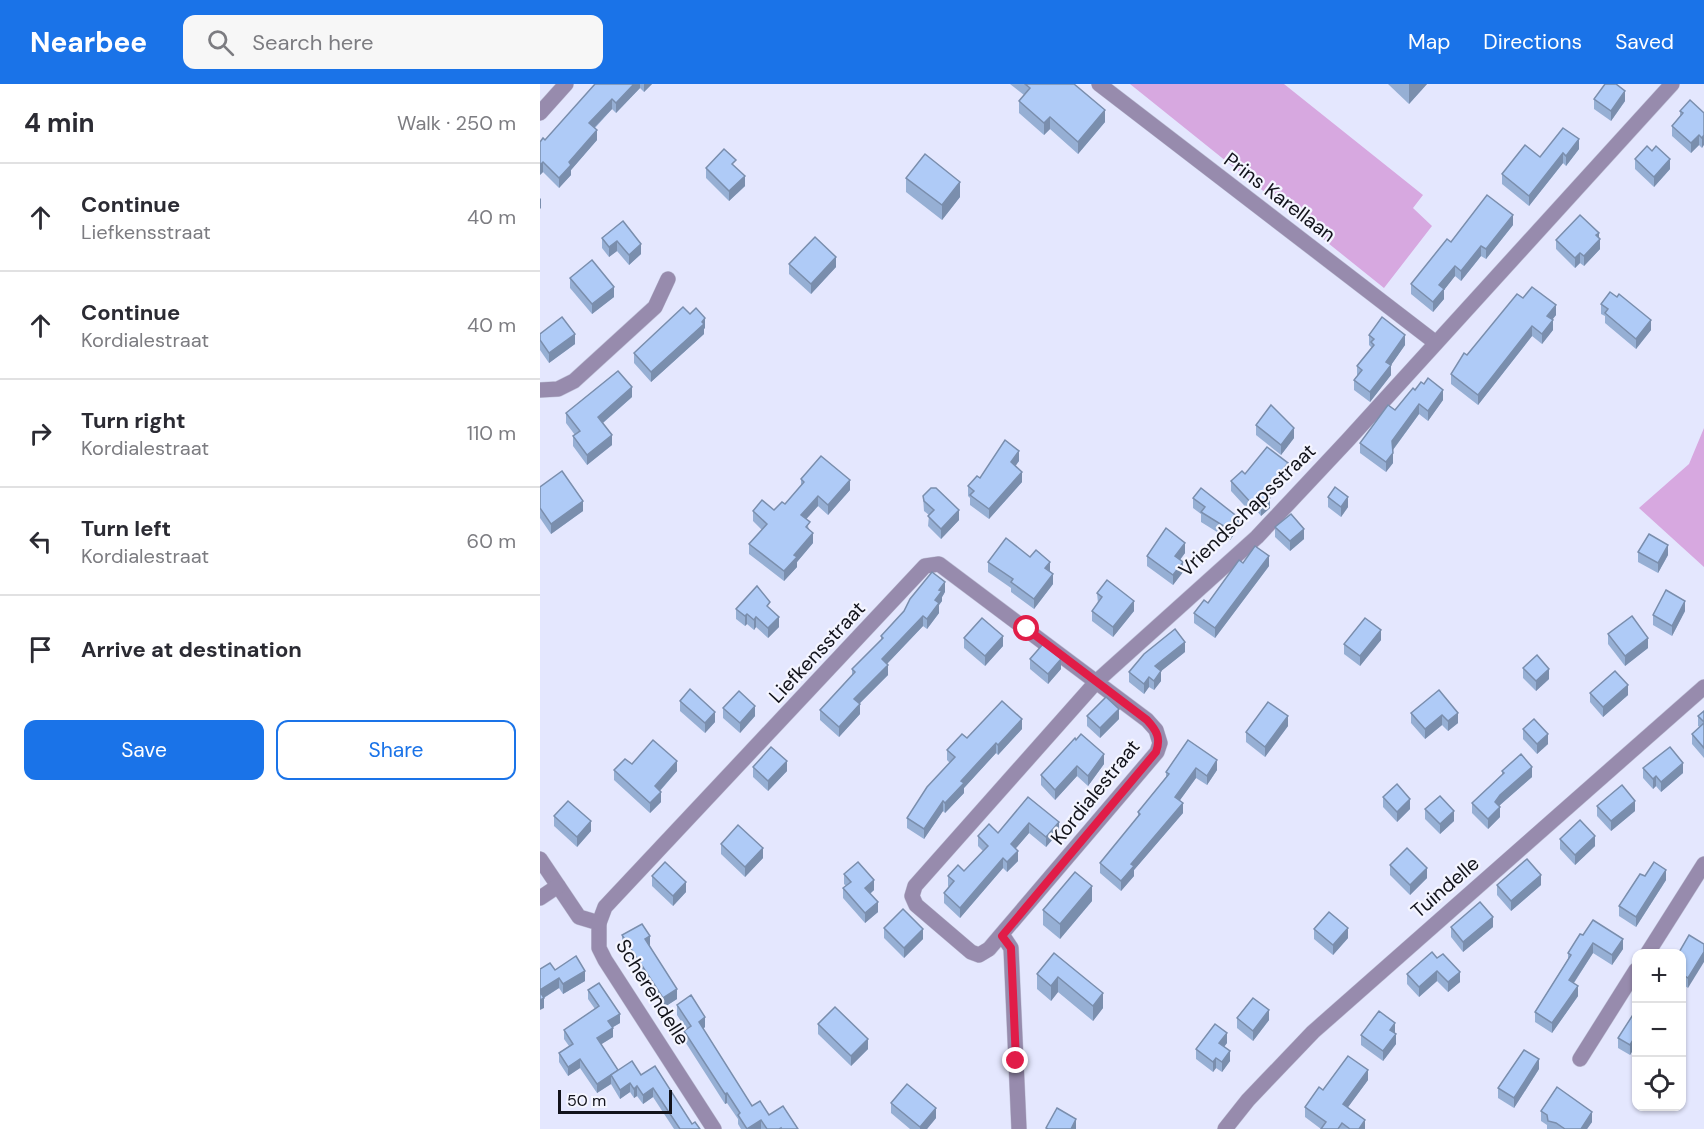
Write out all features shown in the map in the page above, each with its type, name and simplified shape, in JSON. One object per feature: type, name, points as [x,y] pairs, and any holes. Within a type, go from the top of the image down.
[{"type":"street","points":[[540,113],[566,84]]},
{"type":"street","name":"Prins Karellaan","points":[[1099,84],[1436,343]]},
{"type":"street","name":"Vriendschapsstraat","points":[[979,955],[971,952],[916,905],[912,896],[915,886],[1096,681],[1257,537],[1672,84]]},
{"type":"street","points":[[540,390],[558,389],[574,381],[655,307],[668,279]]},
{"type":"street","name":"Liefkensstraat","points":[[600,923],[606,907],[930,563],[939,564],[1096,681]]},
{"type":"street","name":"Kordialestraat","points":[[979,955],[1002,936],[1156,752],[1160,743],[1156,730],[1096,681]]},
{"type":"street","name":"Tuindelle","points":[[1225,1129],[1248,1100],[1313,1032],[1704,687]]},
{"type":"street","name":"Scherendelle","points":[[540,859],[579,917],[600,923],[599,948],[605,960],[714,1129]]},
{"type":"street","points":[[1650,949],[1704,864]]},
{"type":"street","points":[[540,898],[558,886]]},
{"type":"street","points":[[1002,936],[1011,948],[1020,1129]]},
{"type":"street","points":[[1580,1059],[1632,976]]},
{"type":"shaded area","points":[[1130,84],[1284,84],[1423,195],[1413,208],[1432,226],[1384,288]]},
{"type":"shaded area","points":[[1704,428],[1704,567],[1639,508],[1689,464]]},
{"type":"building","points":[[595,84],[634,84],[616,103],[612,99],[589,123],[597,130],[569,162],[571,165],[559,178],[543,162],[540,165],[540,142],[543,138],[545,140]]},
{"type":"building","points":[[1025,84],[1074,84],[1105,110],[1078,142],[1050,117],[1044,123],[1019,101],[1030,88]]},
{"type":"building","points":[[1605,84],[1616,84],[1625,91],[1611,111],[1594,99]]},
{"type":"building","points":[[1690,100],[1704,113],[1704,135],[1702,138],[1699,135],[1691,143],[1672,126],[1683,113],[1680,111]]},
{"type":"building","points":[[1563,128],[1579,139],[1566,156],[1563,153],[1529,196],[1502,174],[1525,145],[1540,157]]},
{"type":"building","points":[[1647,146],[1652,151],[1656,146],[1670,159],[1654,177],[1635,159]]},
{"type":"building","points":[[724,149],[736,160],[732,164],[745,176],[729,191],[706,168]]},
{"type":"building","points":[[925,154],[960,182],[942,205],[906,178]]},
{"type":"building","points":[[1487,195],[1513,215],[1486,249],[1481,246],[1461,271],[1455,266],[1439,285],[1444,289],[1433,302],[1411,284],[1447,239],[1451,242]]},
{"type":"building","points":[[1580,215],[1599,233],[1596,235],[1600,239],[1584,256],[1580,253],[1575,258],[1556,240]]},
{"type":"building","points":[[623,221],[641,244],[629,255],[617,241],[609,247],[602,238]]},
{"type":"building","points":[[815,237],[836,257],[811,284],[789,264]]},
{"type":"building","points":[[592,260],[614,287],[592,304],[570,278]]},
{"type":"building","points":[[1532,287],[1556,305],[1547,316],[1553,320],[1542,334],[1532,326],[1478,395],[1451,374],[1464,353],[1467,355],[1517,294],[1523,298]]},
{"type":"building","points":[[1610,292],[1617,297],[1619,294],[1651,320],[1636,339],[1605,313],[1608,309],[1601,304]]},
{"type":"building","points":[[683,307],[690,314],[696,308],[705,318],[702,322],[704,324],[651,372],[634,353]]},
{"type":"building","points":[[562,317],[575,334],[549,353],[540,340],[540,334]]},
{"type":"building","points":[[1382,317],[1405,335],[1386,362],[1391,365],[1370,392],[1354,380],[1362,370],[1357,366],[1374,345],[1371,342],[1374,339],[1369,335]]},
{"type":"building","points":[[618,371],[632,387],[598,417],[612,435],[587,455],[573,436],[580,431],[566,413]]},
{"type":"building","points":[[1428,378],[1443,390],[1428,411],[1419,404],[1392,441],[1393,453],[1386,462],[1360,443],[1388,405],[1395,410],[1413,388],[1415,390],[1421,382],[1424,384]]},
{"type":"building","points":[[1271,405],[1294,428],[1281,445],[1256,425]]},
{"type":"building","points":[[1005,440],[1019,451],[1011,462],[1022,472],[989,509],[970,495],[974,491],[968,486],[977,476],[980,478]]},
{"type":"building","points":[[1267,447],[1288,463],[1265,492],[1270,498],[1261,506],[1257,501],[1253,505],[1231,481],[1242,471],[1245,474]]},
{"type":"building","points":[[821,456],[850,480],[828,505],[818,496],[801,515],[810,522],[806,527],[813,533],[794,555],[797,557],[784,571],[749,544],[767,524],[753,511],[762,500],[774,510],[782,502],[785,504],[804,482],[801,479]]},
{"type":"building","points":[[562,471],[583,501],[551,524],[540,508],[540,487]]},
{"type":"building","points":[[1335,487],[1348,497],[1341,507],[1328,497]]},
{"type":"building","points":[[931,488],[936,488],[959,510],[941,529],[928,516],[934,510],[924,501],[923,496]]},
{"type":"building","points":[[1201,488],[1239,518],[1230,530],[1201,512],[1205,507],[1193,498]]},
{"type":"building","points":[[1291,514],[1304,529],[1290,541],[1275,527]]},
{"type":"building","points":[[1166,528],[1185,543],[1175,556],[1183,562],[1173,575],[1147,556]]},
{"type":"building","points":[[1649,534],[1668,545],[1658,563],[1638,552]]},
{"type":"building","points":[[1006,538],[1030,557],[1036,550],[1050,562],[1045,568],[1053,574],[1034,599],[1011,582],[1013,579],[988,562]]},
{"type":"building","points":[[1255,546],[1269,556],[1215,628],[1194,613],[1204,600],[1208,603],[1239,560],[1243,563]]},
{"type":"building","points":[[932,572],[945,582],[935,600],[939,603],[927,619],[923,616],[882,659],[888,665],[854,699],[860,704],[839,727],[820,710],[855,672],[852,669],[883,638],[881,636],[904,611],[910,599]]},
{"type":"building","points":[[1107,580],[1134,601],[1113,627],[1092,611],[1102,597],[1097,593]]},
{"type":"building","points":[[757,586],[770,602],[767,606],[779,617],[768,628],[756,617],[754,620],[736,609]]},
{"type":"building","points":[[1666,590],[1685,601],[1672,626],[1653,615]]},
{"type":"building","points":[[1632,616],[1648,638],[1625,656],[1608,634]]},
{"type":"building","points":[[982,618],[1003,636],[985,656],[964,638]]},
{"type":"building","points":[[1365,618],[1381,630],[1360,656],[1344,644]]},
{"type":"building","points":[[1175,629],[1185,642],[1155,666],[1161,671],[1154,681],[1149,677],[1144,684],[1129,672],[1144,654]]},
{"type":"building","points":[[1043,644],[1061,659],[1048,674],[1030,659]]},
{"type":"building","points":[[1537,655],[1549,669],[1536,681],[1523,668]]},
{"type":"building","points":[[1615,671],[1628,685],[1603,707],[1590,693]]},
{"type":"building","points":[[690,689],[715,712],[705,723],[680,701]]},
{"type":"building","points":[[1439,690],[1458,713],[1448,721],[1442,715],[1425,729],[1411,713]]},
{"type":"building","points":[[739,691],[755,706],[740,723],[723,708]]},
{"type":"building","points":[[1106,697],[1119,709],[1100,728],[1087,716]]},
{"type":"building","points":[[1002,701],[1022,719],[961,781],[964,783],[945,803],[943,801],[924,829],[907,818],[927,787],[955,757],[947,750],[962,734],[967,738]]},
{"type":"building","points":[[1268,702],[1288,716],[1265,747],[1246,732]]},
{"type":"building","points":[[1704,711],[1704,722],[1698,716]]},
{"type":"building","points":[[1534,719],[1548,734],[1537,744],[1523,729]]},
{"type":"building","points":[[1704,723],[1704,748],[1692,734]]},
{"type":"building","points":[[1081,734],[1104,754],[1088,776],[1077,766],[1055,790],[1041,775]]},
{"type":"building","points":[[653,740],[677,761],[655,786],[661,792],[650,803],[614,770],[625,759],[632,764]]},
{"type":"building","points":[[1188,740],[1217,760],[1207,776],[1196,768],[1175,797],[1183,803],[1131,864],[1134,866],[1121,881],[1100,863],[1169,774],[1166,772]]},
{"type":"building","points":[[771,747],[787,761],[768,781],[753,767]]},
{"type":"building","points":[[1670,747],[1683,763],[1661,782],[1656,776],[1653,779],[1643,768]]},
{"type":"building","points":[[1521,754],[1532,767],[1500,795],[1495,802],[1500,807],[1488,819],[1472,803]]},
{"type":"building","points":[[1397,784],[1410,799],[1397,812],[1383,797]]},
{"type":"building","points":[[1622,785],[1635,801],[1611,821],[1597,806]]},
{"type":"building","points":[[1440,796],[1454,811],[1440,824],[1425,809]]},
{"type":"building","points":[[1028,797],[1059,822],[1046,837],[1029,823],[1011,844],[1018,851],[1007,862],[1003,858],[960,908],[944,893],[954,881],[948,876],[958,865],[964,871],[988,846],[978,836],[989,824],[998,833]]},
{"type":"building","points":[[568,801],[591,821],[577,837],[554,816]]},
{"type":"building","points":[[1580,820],[1595,836],[1575,855],[1560,839]]},
{"type":"building","points":[[738,825],[763,848],[745,867],[721,844]]},
{"type":"building","points":[[1407,848],[1427,868],[1410,885],[1390,865]]},
{"type":"building","points":[[1527,859],[1541,875],[1511,901],[1497,885]]},
{"type":"building","points":[[665,862],[686,882],[673,896],[652,876]]},
{"type":"building","points":[[858,862],[874,880],[865,888],[878,902],[865,913],[843,888],[851,882],[844,874]]},
{"type":"building","points":[[1654,862],[1666,870],[1636,917],[1619,906],[1640,874],[1645,876]]},
{"type":"building","points":[[1075,872],[1092,886],[1060,924],[1043,910]]},
{"type":"building","points":[[1480,902],[1493,917],[1463,942],[1451,927]]},
{"type":"building","points":[[903,909],[923,929],[904,948],[884,928]]},
{"type":"building","points":[[1329,912],[1348,928],[1333,945],[1314,929]]},
{"type":"building","points":[[1593,920],[1623,939],[1612,955],[1593,943],[1569,980],[1578,986],[1552,1023],[1535,1012],[1571,955],[1568,953],[1580,934],[1583,935]]},
{"type":"building","points":[[642,924],[650,936],[645,939],[677,989],[663,998],[622,935]]},
{"type":"building","points":[[1689,935],[1704,944],[1704,952],[1688,978],[1686,977],[1686,949],[1681,949]]},
{"type":"building","points":[[1432,952],[1437,958],[1443,954],[1460,972],[1448,982],[1437,971],[1419,987],[1407,974]]},
{"type":"building","points":[[1054,953],[1103,993],[1093,1006],[1058,977],[1051,986],[1037,974]]},
{"type":"building","points":[[576,956],[585,971],[563,984],[559,978],[540,990],[540,969],[550,963],[555,970]]},
{"type":"building","points":[[599,983],[620,1014],[608,1021],[613,1028],[597,1038],[618,1070],[597,1084],[580,1059],[568,1067],[559,1053],[573,1044],[564,1030],[599,1006],[588,990]]},
{"type":"building","points":[[691,995],[705,1017],[699,1022],[752,1106],[760,1101],[769,1115],[783,1106],[798,1129],[767,1129],[761,1120],[747,1129],[738,1115],[740,1113],[684,1031],[691,1026],[677,1005]]},
{"type":"building","points":[[1253,998],[1269,1010],[1253,1031],[1237,1018]]},
{"type":"building","points":[[835,1007],[868,1039],[851,1056],[818,1024]]},
{"type":"building","points":[[1379,1011],[1395,1023],[1390,1030],[1396,1034],[1383,1051],[1361,1035]]},
{"type":"building","points":[[1632,1016],[1630,1045],[1618,1038]]},
{"type":"building","points":[[1215,1024],[1227,1033],[1219,1043],[1230,1051],[1222,1062],[1216,1058],[1213,1062],[1196,1049]]},
{"type":"building","points":[[1524,1050],[1539,1059],[1514,1098],[1498,1088]]},
{"type":"building","points":[[1348,1056],[1368,1070],[1343,1104],[1365,1120],[1359,1129],[1350,1129],[1342,1123],[1338,1129],[1321,1129],[1326,1122],[1305,1107],[1319,1087],[1323,1090]]},
{"type":"building","points":[[632,1061],[641,1075],[655,1066],[692,1124],[695,1122],[700,1129],[680,1129],[653,1088],[643,1095],[637,1086],[634,1089],[630,1083],[620,1090],[611,1075]]},
{"type":"building","points":[[907,1084],[936,1108],[920,1127],[891,1103]]},
{"type":"building","points":[[1557,1087],[1592,1112],[1581,1129],[1565,1129],[1548,1121],[1547,1115],[1541,1111]]},
{"type":"building","points":[[1057,1108],[1076,1119],[1071,1129],[1046,1128]]},
{"type":"route","points":[[1016,1061],[1011,948],[1002,936],[1156,752],[1160,743],[1156,730],[1147,720],[1027,629]]}]
